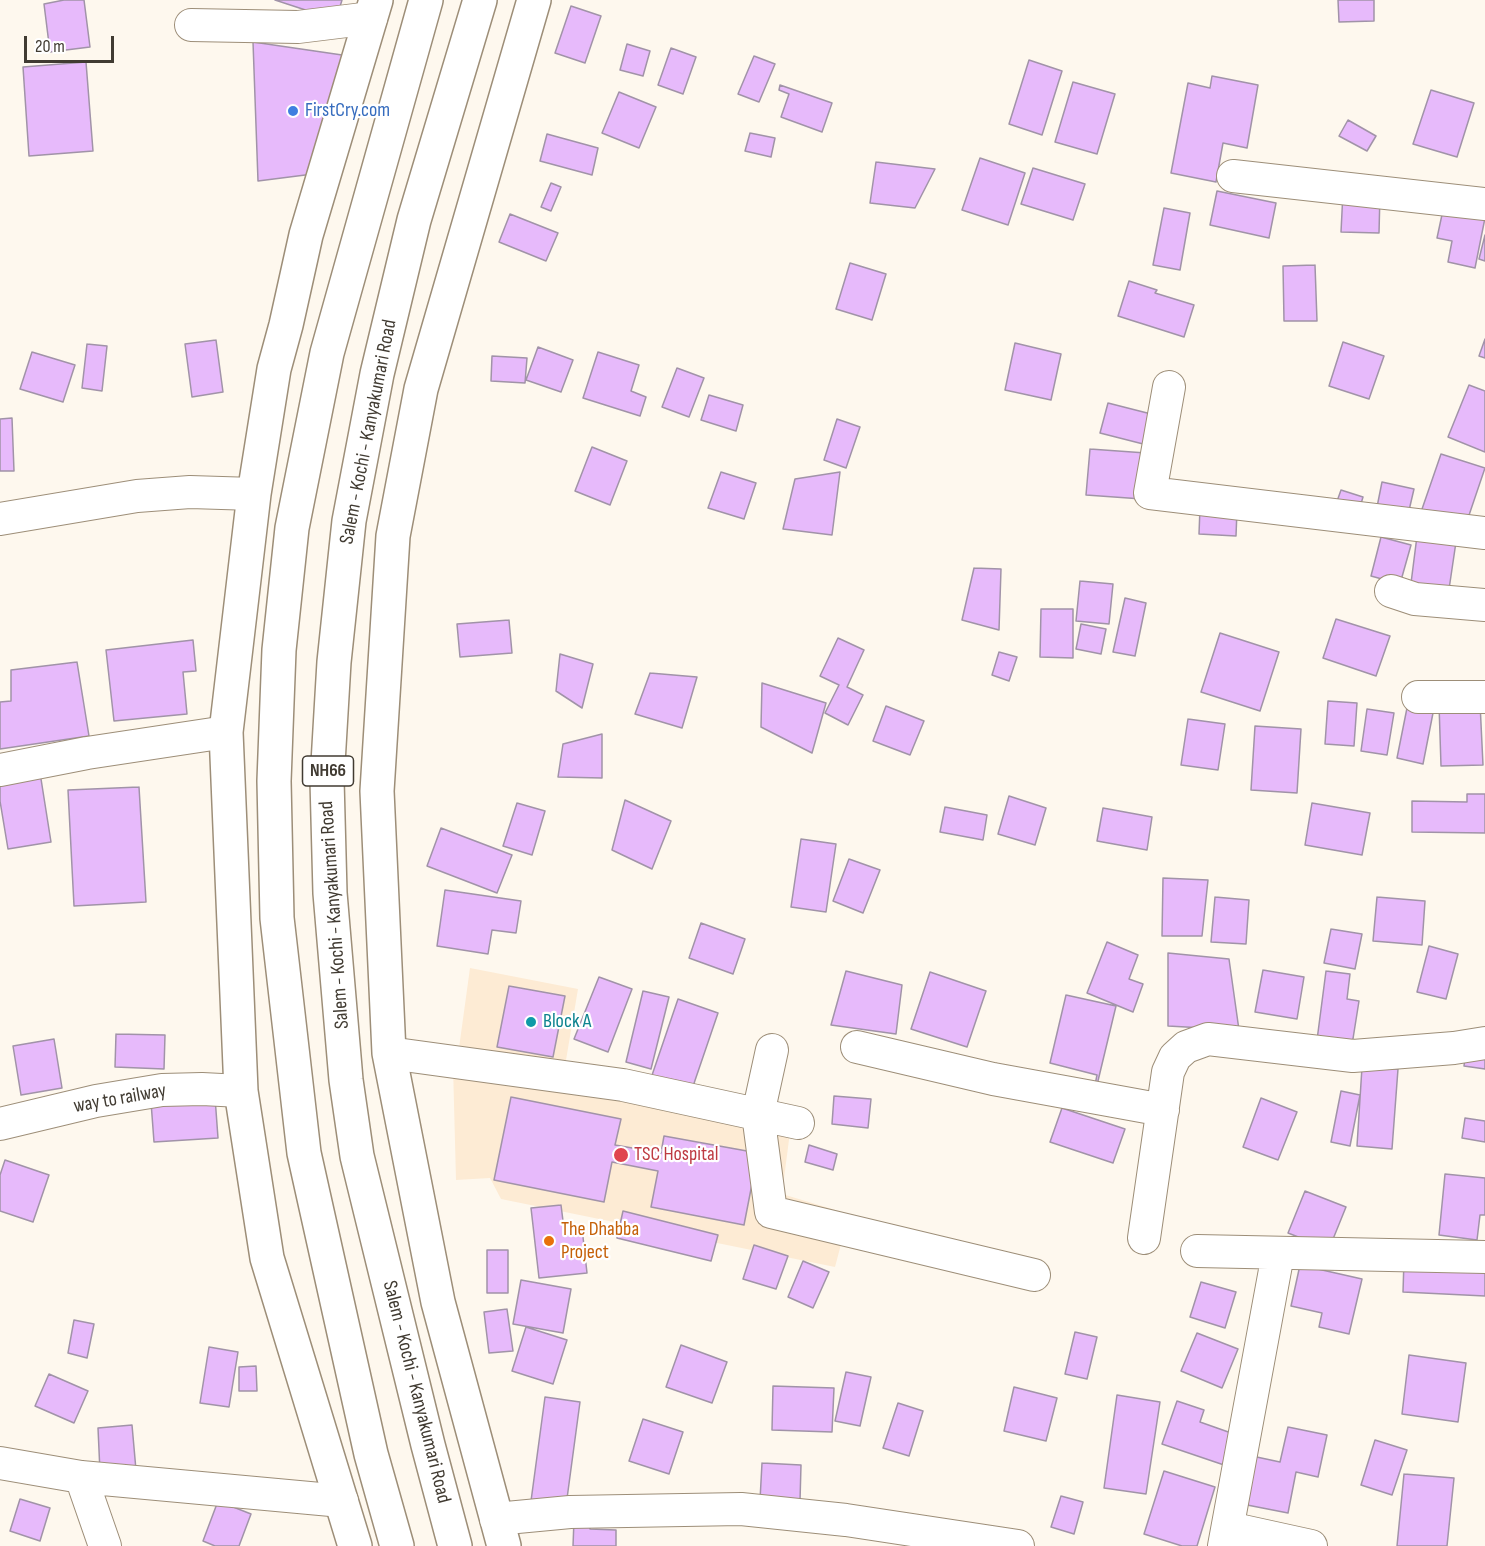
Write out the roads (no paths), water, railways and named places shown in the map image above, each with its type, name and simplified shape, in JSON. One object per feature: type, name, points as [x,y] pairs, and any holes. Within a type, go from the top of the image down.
[{"type":"main road","name":"NH66","points":[[397,1546],[371,1454],[304,1153],[276,918],[274,781],[279,650],[292,528],[327,353],[426,0]]},
{"type":"main road","name":"Salem - Kochi - Kanyakumari Road","points":[[455,1546],[357,1156],[346,1080],[330,893],[327,780],[334,662],[349,521],[375,386],[414,220],[480,0]]},
{"type":"main road","points":[[500,1532],[438,1302],[400,1120],[389,1053],[377,791],[393,536],[421,389],[534,0]]},
{"type":"main road","points":[[355,1546],[267,1258],[241,1091],[226,732],[254,494],[274,369],[306,235],[373,9]]},
{"type":"street","points":[[191,24],[298,27],[373,9]]},
{"type":"street","points":[[1233,176],[1485,204]]},
{"type":"street","points":[[1169,387],[1150,493],[1485,533]]},
{"type":"street","points":[[0,519],[137,496],[190,492],[254,494]]},
{"type":"street","points":[[1391,591],[1415,598],[1485,605]]},
{"type":"street","points":[[1418,697],[1485,697]]},
{"type":"street","points":[[0,770],[87,753],[226,732]]},
{"type":"street","points":[[1144,1238],[1168,1071],[1175,1057],[1186,1047],[1208,1040],[1353,1056],[1454,1048],[1485,1043]]},
{"type":"street","points":[[857,1047],[993,1079],[1163,1110]]},
{"type":"street","points":[[772,1050],[758,1114],[771,1212],[1034,1275]]},
{"type":"street","points":[[389,1053],[623,1085],[798,1123]]},
{"type":"street","name":"way to railway","points":[[0,1124],[96,1101],[162,1090],[241,1091]]},
{"type":"street","points":[[1197,1251],[1485,1257]]},
{"type":"street","points":[[1278,1254],[1226,1537],[1311,1546]]},
{"type":"street","points":[[0,1464],[81,1477],[342,1501]]},
{"type":"street","points":[[81,1477],[105,1546]]},
{"type":"street","points":[[500,1532],[570,1512],[741,1509],[846,1520],[1018,1546]]},
{"type":"place","name":"FirstCry.com","points":[[293,111]]},
{"type":"place","name":"Block A","points":[[531,1022]]},
{"type":"place","name":"TSC Hospital","points":[[621,1155]]},
{"type":"place","name":"The Dhabba Project","points":[[549,1241]]}]
